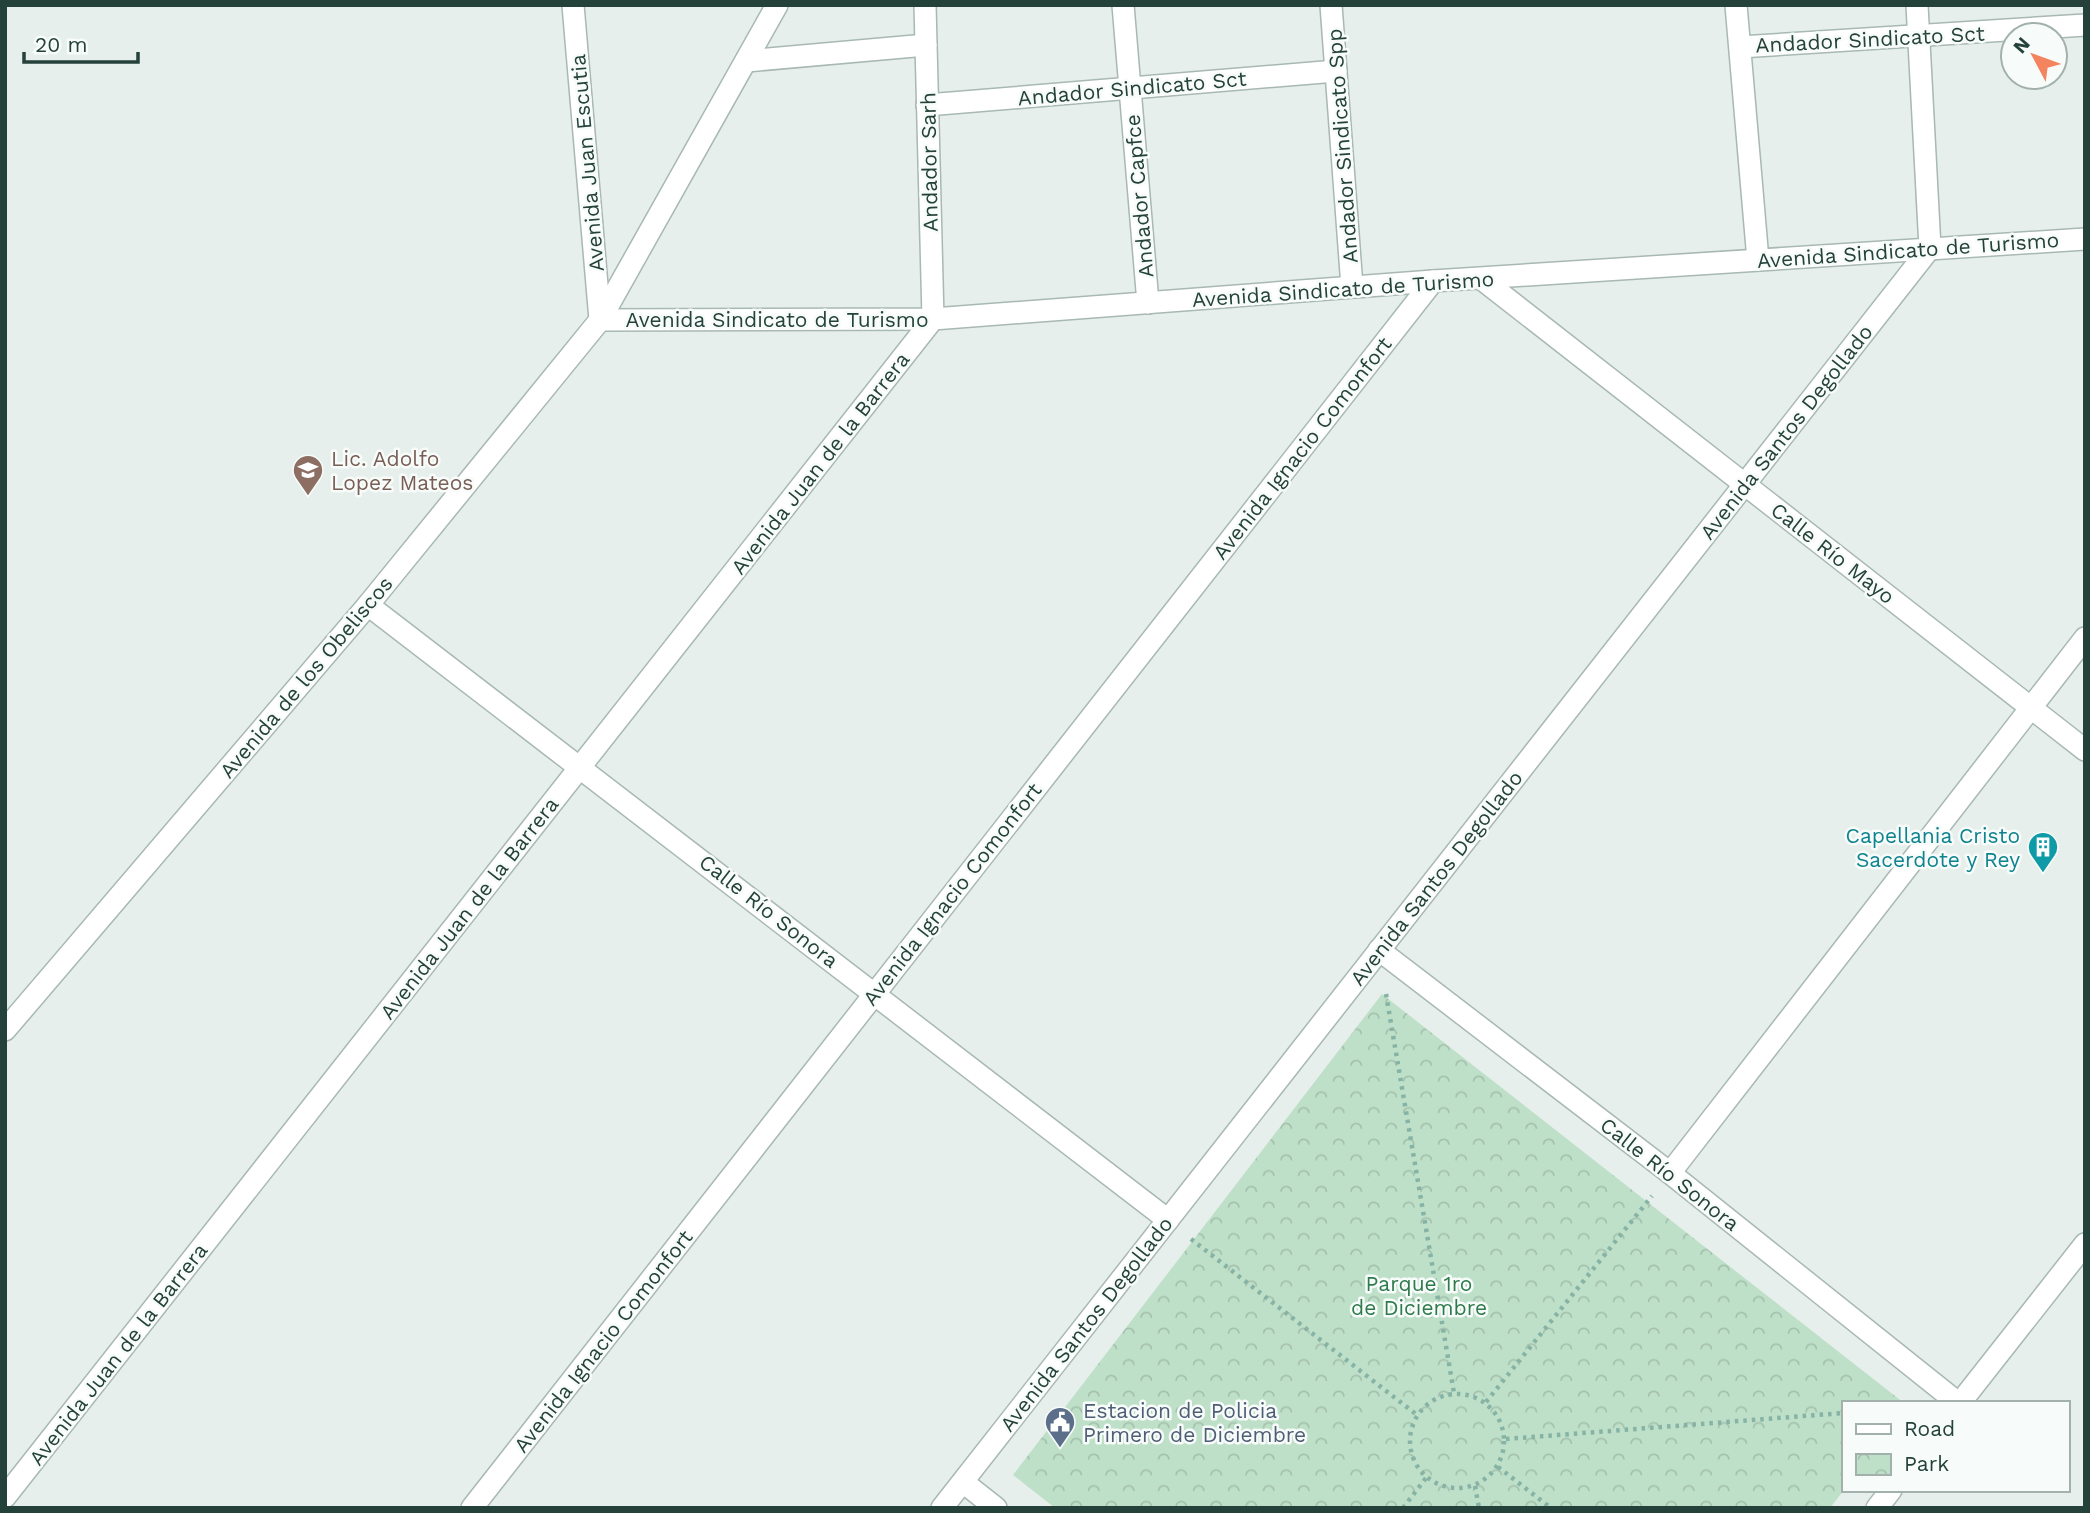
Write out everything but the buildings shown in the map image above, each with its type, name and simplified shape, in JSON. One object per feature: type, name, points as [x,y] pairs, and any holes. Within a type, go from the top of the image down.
[{"type":"street","name":"Avenida Juan Escutia","points":[[573,5],[600,320]]},
{"type":"street","name":"Avenida de los Obeliscos","points":[[5,1030],[368,605],[600,320],[777,5]]},
{"type":"street","name":"Andador Sarh","points":[[925,5],[933,319]]},
{"type":"street","name":"Andador Capfce","points":[[1123,5],[1148,303]]},
{"type":"street","name":"Andador Sindicato Spp","points":[[1331,5],[1352,287]]},
{"type":"street","points":[[1736,5],[1758,260]]},
{"type":"street","points":[[1917,5],[1930,248]]},
{"type":"street","name":"Andador Sindicato Sct","points":[[1740,47],[2085,25]]},
{"type":"street","points":[[746,61],[926,45]]},
{"type":"street","name":"Andador Sindicato Sct","points":[[927,106],[1336,71]]},
{"type":"street","name":"Avenida Sindicato de Turismo","points":[[600,320],[933,319],[1433,281],[1483,280],[2085,239]]},
{"type":"street","name":"Avenida Santos Degollado","points":[[942,1508],[1930,248]]},
{"type":"street","name":"Calle Río Mayo","points":[[1483,280],[2085,750]]},
{"type":"street","name":"Avenida Ignacio Comonfort","points":[[472,1508],[1433,281]]},
{"type":"street","name":"Avenida Juan de la Barrera","points":[[5,1497],[933,319]]},
{"type":"street","name":"Calle Río Sonora","points":[[368,605],[581,766],[1167,1220]]},
{"type":"street","points":[[1670,1173],[2085,638]]},
{"type":"street","name":"Calle Río Sonora","points":[[1379,950],[1670,1173],[1956,1401]]},
{"type":"street","points":[[1961,1401],[2085,1244]]},
{"type":"street","points":[[962,1482],[996,1508]]},
{"type":"street","points":[[1877,1508],[1889,1492]]},
{"type":"path","points":[[1379,950],[1454,1393]]},
{"type":"path","points":[[1486,1402],[1670,1173]]},
{"type":"path","points":[[1167,1220],[1417,1415]]},
{"type":"path","points":[[1454,1393],[1470,1395],[1486,1402],[1500,1419],[1506,1439],[1498,1467],[1475,1486],[1450,1489],[1426,1478],[1413,1459],[1410,1437],[1417,1415],[1433,1400],[1454,1393]]},
{"type":"path","points":[[1506,1439],[1842,1413]]},
{"type":"path","points":[[1498,1467],[1551,1508]]},
{"type":"path","points":[[1402,1508],[1426,1478]]},
{"type":"path","points":[[1475,1486],[1479,1508]]},
{"type":"green space","name":"Parque 1ro de Diciembre","points":[[1382,994],[1901,1401],[1842,1401],[1842,1492],[1830,1508],[1055,1508],[1013,1475]]},
{"type":"place","name":"Lic. Adolfo Lopez Mateos","points":[[308,497]]},
{"type":"place","name":"Capellania Cristo Sacerdote y Rey","points":[[2043,874]]},
{"type":"place","name":"Estacion de Policia Primero de Diciembre","points":[[1060,1449]]}]
